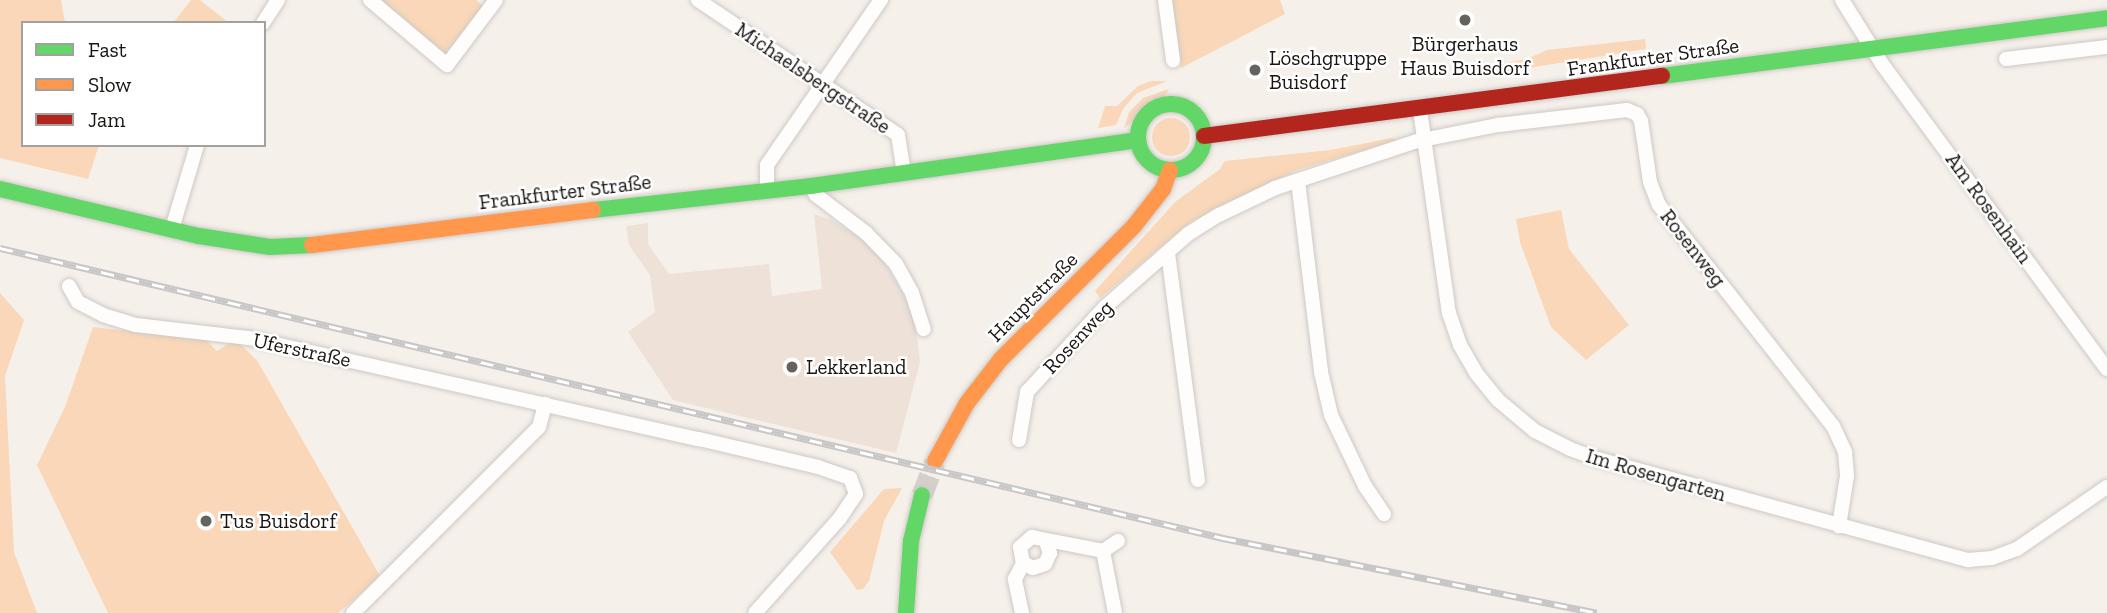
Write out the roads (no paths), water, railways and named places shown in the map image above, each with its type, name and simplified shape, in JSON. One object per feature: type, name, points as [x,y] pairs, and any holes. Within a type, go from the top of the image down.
[{"type":"main road","name":"Frankfurter Straße","points":[[1204,136],[1420,110],[2107,18]]},
{"type":"main road","points":[[1172,104],[1191,111],[1203,127],[1204,136],[1198,156],[1181,169],[1170,170],[1152,164],[1140,149],[1138,140],[1144,119],[1152,110],[1172,104]]},
{"type":"main road","name":"Frankfurter Straße","points":[[0,189],[242,245],[270,247],[332,244],[811,186],[1138,140]]},
{"type":"main road","name":"Hauptstraße","points":[[935,461],[967,403],[1001,359],[1134,226],[1163,188],[1170,170]]},
{"type":"main road","points":[[906,613],[911,541],[922,495]]},
{"type":"street","points":[[264,21],[278,0]]},
{"type":"street","points":[[370,0],[447,65],[496,0]]},
{"type":"street","name":"Michaelsbergstraße","points":[[698,0],[898,135],[904,171]]},
{"type":"street","points":[[767,190],[767,165],[825,85],[881,0]]},
{"type":"street","points":[[1165,0],[1172,60]]},
{"type":"street","name":"Am Rosenhain","points":[[1842,0],[1871,48],[2107,369]]},
{"type":"street","points":[[2006,59],[2107,47]]},
{"type":"street","name":"Im Rosengarten","points":[[1420,110],[1448,313],[1460,345],[1476,373],[1498,400],[1535,431],[1570,449],[1968,561],[1992,558],[2017,549],[2107,487]]},
{"type":"street","name":"Rosenweg","points":[[1020,440],[1027,392],[1105,307],[1188,233],[1219,215],[1275,188],[1424,141],[1497,125],[1627,110],[1637,114],[1642,121],[1650,182],[1659,205],[1833,426],[1845,452],[1847,476],[1839,526]]},
{"type":"street","points":[[172,229],[196,147]]},
{"type":"street","points":[[1298,181],[1321,372],[1331,415],[1365,486],[1384,514]]},
{"type":"street","points":[[811,186],[816,195],[866,233],[896,264],[912,293],[924,329]]},
{"type":"street","points":[[1168,253],[1198,481]]},
{"type":"street","name":"Uferstraße","points":[[69,286],[78,302],[103,315],[136,325],[249,338],[818,467],[850,478],[856,494],[840,518],[755,613]]},
{"type":"street","points":[[353,613],[539,427],[545,404]]},
{"type":"street","points":[[1023,613],[1015,579],[1023,563],[1019,551],[1024,541],[1036,537],[1046,542],[1102,551],[1118,541]]},
{"type":"street","points":[[1023,563],[1034,568],[1045,564],[1050,553],[1046,542]]},
{"type":"street","points":[[1102,551],[1115,613]]},
{"type":"tunnel","points":[[922,495],[935,461]]},
{"type":"railway","points":[[0,248],[1223,538],[1597,613]]},
{"type":"place","name":"Bürgerhaus Haus Buisdorf","points":[[1465,20]]},
{"type":"place","name":"Löschgruppe Buisdorf","points":[[1255,70]]},
{"type":"place","name":"Lekkerland","points":[[792,367]]},
{"type":"place","name":"Tus Buisdorf","points":[[206,521]]}]
